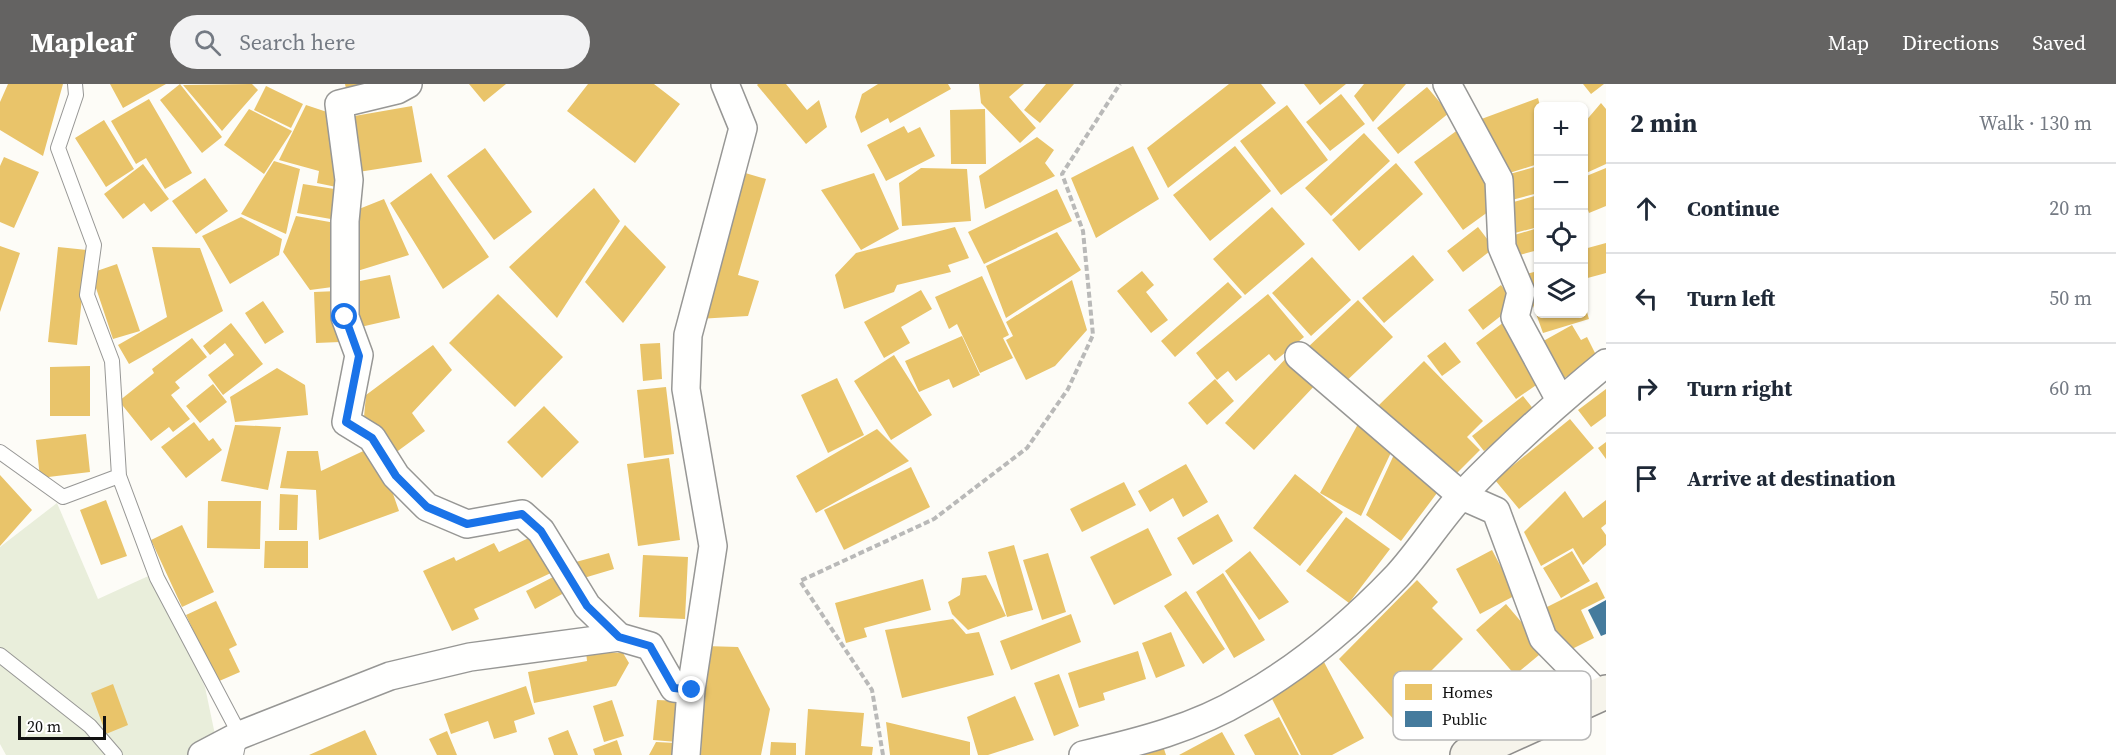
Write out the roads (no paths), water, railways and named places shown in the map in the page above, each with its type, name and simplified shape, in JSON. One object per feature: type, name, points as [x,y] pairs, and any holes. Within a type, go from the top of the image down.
[{"type":"main road","points":[[1467,755],[1500,740]]},
{"type":"street","points":[[408,84],[397,90],[339,104],[350,180],[345,221],[345,317],[359,356],[346,422],[372,438],[396,476],[427,507],[467,524],[522,514],[541,531],[587,606],[619,637]]},
{"type":"street","points":[[686,755],[692,690],[713,546],[687,389],[688,335],[743,128],[724,84]]},
{"type":"street","points":[[1447,84],[1499,180],[1502,247],[1521,292],[1515,317],[1560,400]]},
{"type":"street","points":[[1299,356],[1462,496],[1496,511],[1543,638],[1578,671]]},
{"type":"street","points":[[1083,755],[1170,733],[1253,693],[1305,657],[1356,615],[1397,575],[1462,496],[1560,400],[1606,363]]},
{"type":"street","points":[[202,755],[238,745],[390,675],[470,657],[619,637],[650,646],[674,688],[692,690]]},
{"type":"street","points":[[1591,683],[1603,694]]},
{"type":"lane","points":[[75,84],[76,95],[58,148],[94,245],[87,295],[112,361],[118,476],[157,578],[238,745]]},
{"type":"lane","points":[[0,452],[63,497],[118,476]]},
{"type":"lane","points":[[0,655],[90,726],[115,755]]}]
